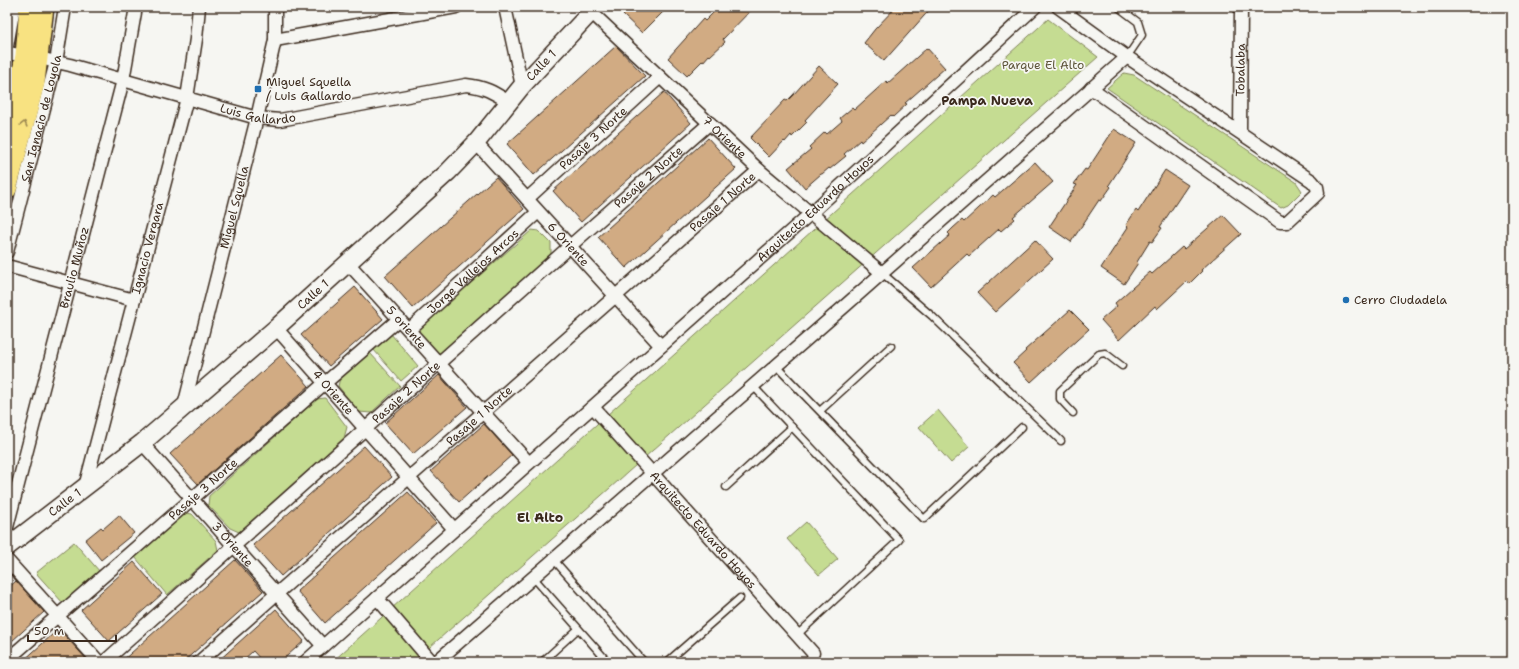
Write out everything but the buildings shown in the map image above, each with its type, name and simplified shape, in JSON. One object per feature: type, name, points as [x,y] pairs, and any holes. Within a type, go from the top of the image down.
[{"type":"main road","name":"San Ignacio de Loyola","points":[[7,189],[35,82],[32,57],[30,7]]},
{"type":"main road","name":"San Ignacio de Loyola","points":[[7,129],[20,80],[32,57],[44,7]]},
{"type":"street","points":[[7,46],[14,7]]},
{"type":"street","name":"San Ignacio de Loyola","points":[[7,252],[32,57],[65,7]]},
{"type":"street","name":"Braulio Muñoz","points":[[7,527],[123,80],[136,7]]},
{"type":"street","name":"Ignacio Vergara","points":[[85,487],[187,98],[196,39],[199,7]]},
{"type":"street","name":"Miguel Squella","points":[[184,406],[257,118],[275,40],[275,7]]},
{"type":"street","points":[[275,40],[456,7]]},
{"type":"street","points":[[505,7],[522,86]]},
{"type":"street","name":"Arquitecto Eduardo Hoyos","points":[[305,662],[810,214],[1035,7]]},
{"type":"street","points":[[1058,7],[1127,57],[1312,181],[1317,187],[1318,193],[1287,222],[1280,222],[1091,88]]},
{"type":"street","name":"Tobalaba","points":[[1240,132],[1242,7]]},
{"type":"street","name":"Calle 1","points":[[7,547],[142,443],[276,328],[448,172],[476,143],[522,86],[592,9]]},
{"type":"street","name":"7 Oriente","points":[[592,9],[660,77],[759,170],[882,273]]},
{"type":"street","name":"Luis Gallardo","points":[[32,57],[123,80],[257,118],[280,120],[466,85],[480,86],[492,91],[509,102]]},
{"type":"street","points":[[436,662],[776,366],[1127,57]]},
{"type":"street","name":"Pasaje 3 Norte","points":[[527,199],[660,77]]},
{"type":"street","name":"Pasaje 2 Norte","points":[[104,662],[570,246],[710,124]]},
{"type":"street","name":"6 Oriente","points":[[476,143],[661,346]]},
{"type":"street","name":"Pasaje 1 Norte","points":[[199,662],[759,170]]},
{"type":"street","name":"Jorge Vallejos Arcos","points":[[409,330],[538,212]]},
{"type":"street","name":"5 oriente","points":[[348,263],[529,463]]},
{"type":"street","points":[[7,266],[134,300]]},
{"type":"street","name":"Pasaje 3 Norte","points":[[7,660],[324,383],[399,320]]},
{"type":"street","name":"4 Oriente","points":[[276,328],[454,529]]},
{"type":"street","name":"Arquitecto Eduardo Hoyos","points":[[592,407],[813,653]]},
{"type":"street","name":"3 Oriente","points":[[142,443],[323,646]]},
{"type":"street","points":[[7,560],[99,662]]},
{"type":"street","points":[[377,598],[432,662]]},
{"type":"lane","points":[[1118,7],[1138,22],[1142,35],[1127,57]]},
{"type":"lane","points":[[882,273],[932,316],[1061,441]]},
{"type":"lane","points":[[820,410],[891,346]]},
{"type":"lane","points":[[1073,413],[1060,399],[1060,391],[1100,354],[1105,353],[1122,366]]},
{"type":"lane","points":[[776,366],[924,519],[1022,427]]},
{"type":"lane","points":[[753,386],[898,540],[797,635]]},
{"type":"lane","points":[[726,487],[792,427]]},
{"type":"lane","points":[[554,560],[644,662]]},
{"type":"lane","points":[[533,577],[608,662]]},
{"type":"lane","points":[[667,662],[740,598]]},
{"type":"lane","points":[[542,662],[578,629]]},
{"type":"green space","name":"Parque El Alto","points":[[1048,19],[1098,57],[413,662],[332,662]]},
{"type":"green space","points":[[1124,73],[1134,75],[1296,182],[1302,191],[1288,205],[1281,208],[1107,88]]},
{"type":"green space","points":[[532,230],[539,231],[551,243],[551,254],[442,353],[435,354],[418,336],[419,328]]},
{"type":"green space","points":[[391,334],[418,366],[401,381],[373,349]]},
{"type":"green space","points":[[370,353],[400,386],[371,413],[359,412],[338,386],[340,378]]},
{"type":"green space","points":[[325,398],[347,427],[344,438],[239,532],[230,528],[208,505],[209,496],[317,399]]},
{"type":"green space","points":[[938,410],[969,447],[951,463],[919,427]]},
{"type":"green space","points":[[186,513],[192,514],[216,541],[218,550],[167,595],[135,557]]},
{"type":"green space","points":[[806,522],[838,559],[819,575],[787,539]]},
{"type":"green space","points":[[74,542],[100,572],[63,603],[36,573]]},
{"type":"place","name":"Miguel Squella / Luis Gallardo","points":[[258,89]]},
{"type":"place","name":"Cerro Ciudadela","points":[[1346,300]]},
{"type":"district","name":"Pampa Nueva","points":[[987,100]]},
{"type":"district","name":"El Alto","points":[[540,517]]}]
